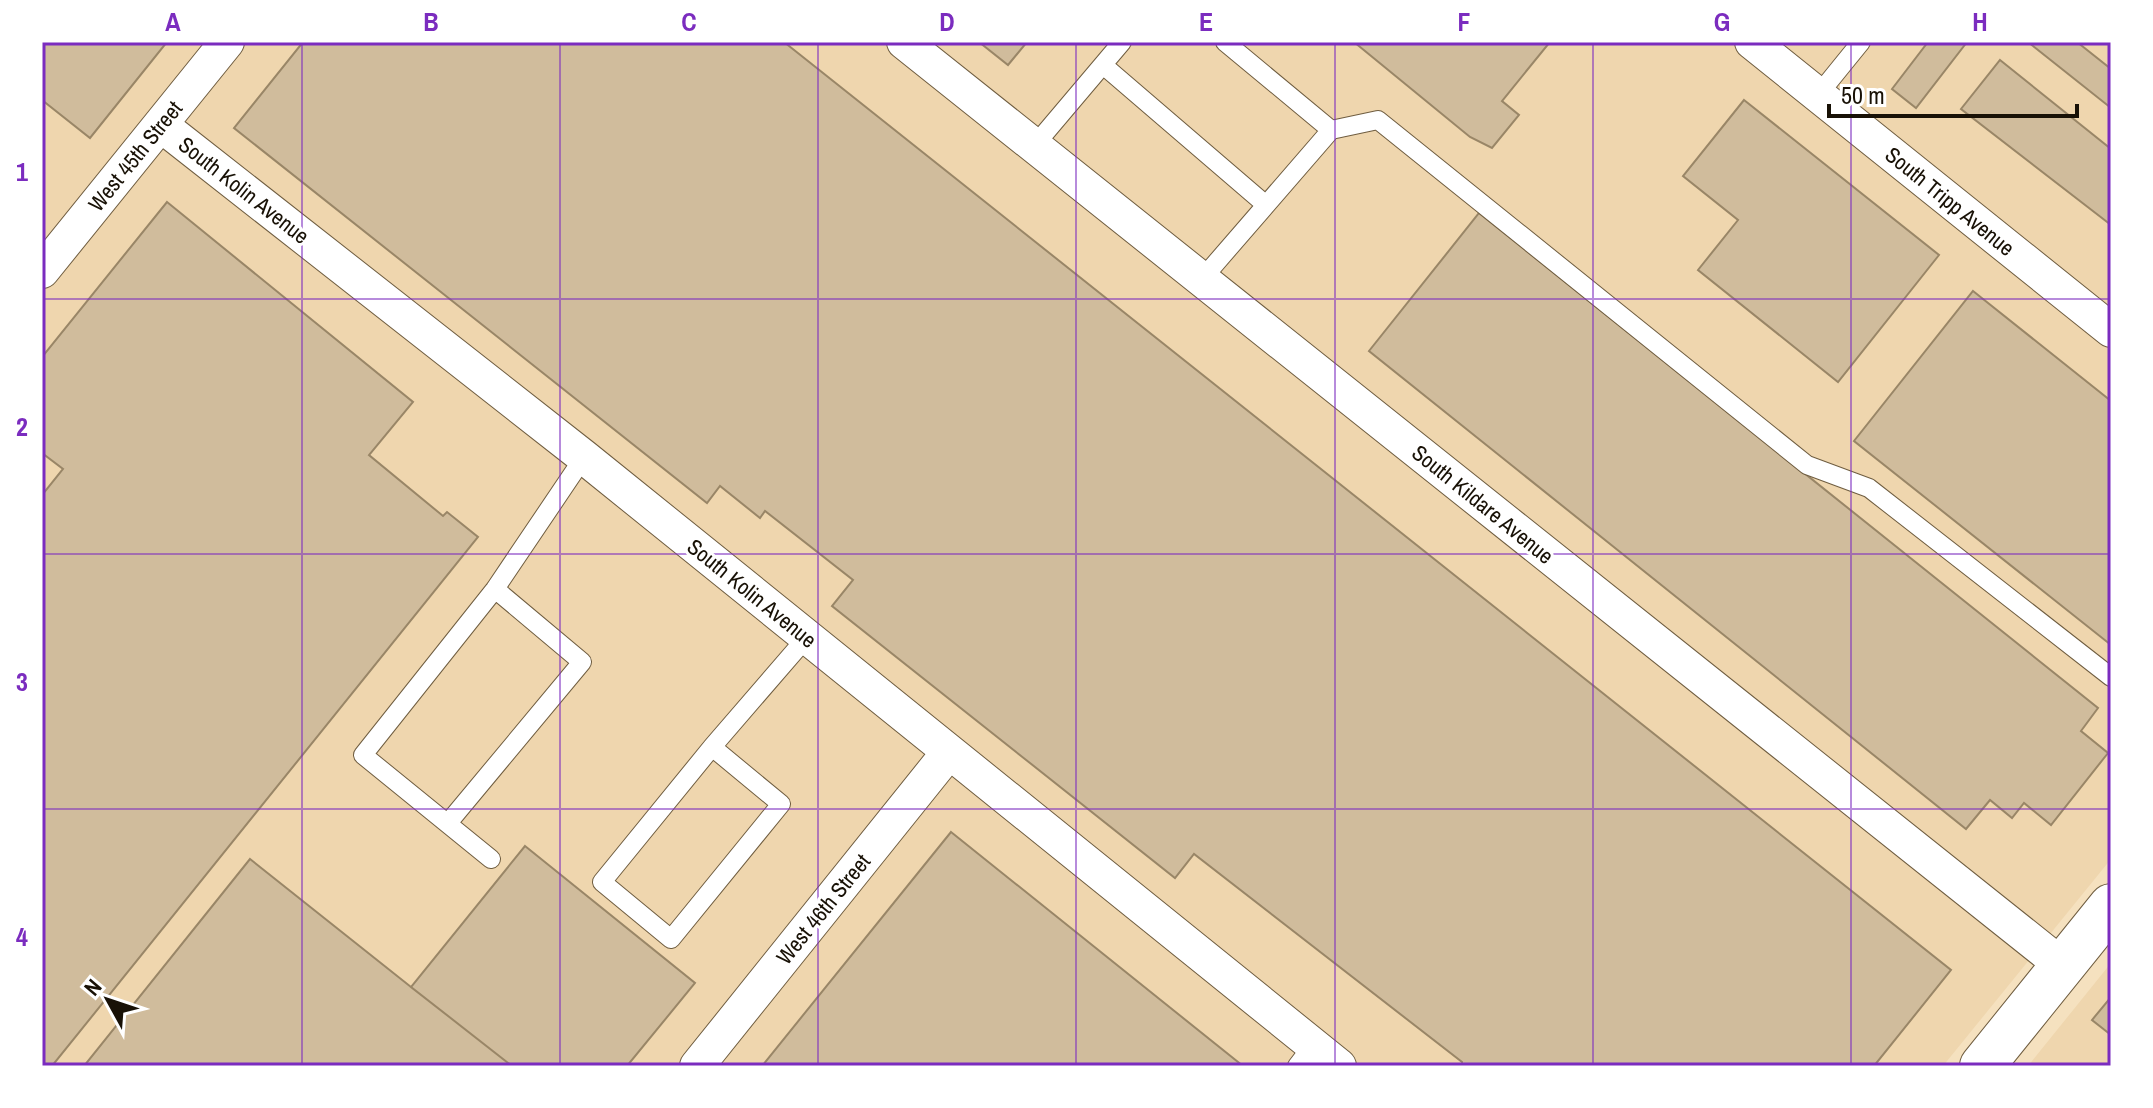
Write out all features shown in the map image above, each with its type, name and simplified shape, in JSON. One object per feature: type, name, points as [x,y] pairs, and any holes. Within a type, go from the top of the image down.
[{"type":"main road","points":[[1982,1066],[2063,966],[2107,918]]},
{"type":"street","name":"West 45th Street","points":[[42,271],[227,42]]},
{"type":"street","name":"South Kildare Avenue","points":[[904,42],[2063,966]]},
{"type":"street","name":"South Tripp Avenue","points":[[1752,42],[2111,330]]},
{"type":"street","name":"South Kolin Avenue","points":[[161,125],[584,457],[807,637],[1316,1059]]},
{"type":"street","name":"West 46th Street","points":[[697,1066],[949,752]]},
{"type":"lane","points":[[1034,146],[1122,42]]},
{"type":"lane","points":[[1225,42],[1331,130]]},
{"type":"lane","points":[[1818,95],[1861,42]]},
{"type":"lane","points":[[1103,65],[1266,205]]},
{"type":"lane","points":[[1202,279],[1331,130],[1378,120],[1807,465],[1869,488],[2111,677]]},
{"type":"lane","points":[[491,859],[363,755],[495,589],[584,457]]},
{"type":"lane","points":[[448,823],[582,662],[495,589]]},
{"type":"lane","points":[[712,747],[781,804],[671,939],[602,882],[712,747],[807,637]]},
{"type":"shaded area","points":[[42,42],[2111,42],[2111,859],[1943,1066],[42,1066]]},
{"type":"shaded area","points":[[2111,963],[2111,1066],[2028,1066]]},
{"type":"building","points":[[42,42],[167,42],[90,138],[42,100]]},
{"type":"building","points":[[303,42],[784,42],[1951,970],[1874,1066],[1462,1066],[1462,1062],[1194,854],[1175,878],[832,606],[853,580],[765,511],[760,518],[720,486],[707,503],[234,128]]},
{"type":"building","points":[[979,42],[1027,42],[1008,65]]},
{"type":"building","points":[[1354,42],[1550,42],[1502,101],[1519,115],[1492,148],[1470,137]]},
{"type":"building","points":[[1928,42],[1967,42],[1916,108],[1892,89]]},
{"type":"building","points":[[2028,42],[2077,42],[2111,69],[2111,108]]},
{"type":"building","points":[[2000,60],[2111,149],[2111,225],[1961,109]]},
{"type":"building","points":[[1744,100],[1939,255],[1838,382],[1698,270],[1738,220],[1683,176]]},
{"type":"building","points":[[167,202],[413,402],[369,455],[443,516],[447,512],[478,537],[52,1066],[42,1066],[42,495],[63,469],[42,453],[42,357]]},
{"type":"building","points":[[1479,213],[2098,708],[2081,731],[2108,753],[2051,825],[2024,803],[2012,818],[1990,800],[1966,829],[1369,351]]},
{"type":"building","points":[[1973,291],[2111,401],[2111,645],[1854,441]]},
{"type":"building","points":[[951,832],[1243,1066],[762,1066]]},
{"type":"building","points":[[525,846],[695,983],[627,1066],[512,1066],[411,987]]},
{"type":"building","points":[[250,859],[411,987],[512,1066],[84,1066]]},
{"type":"building","points":[[2111,997],[2111,1035],[2092,1020]]}]
